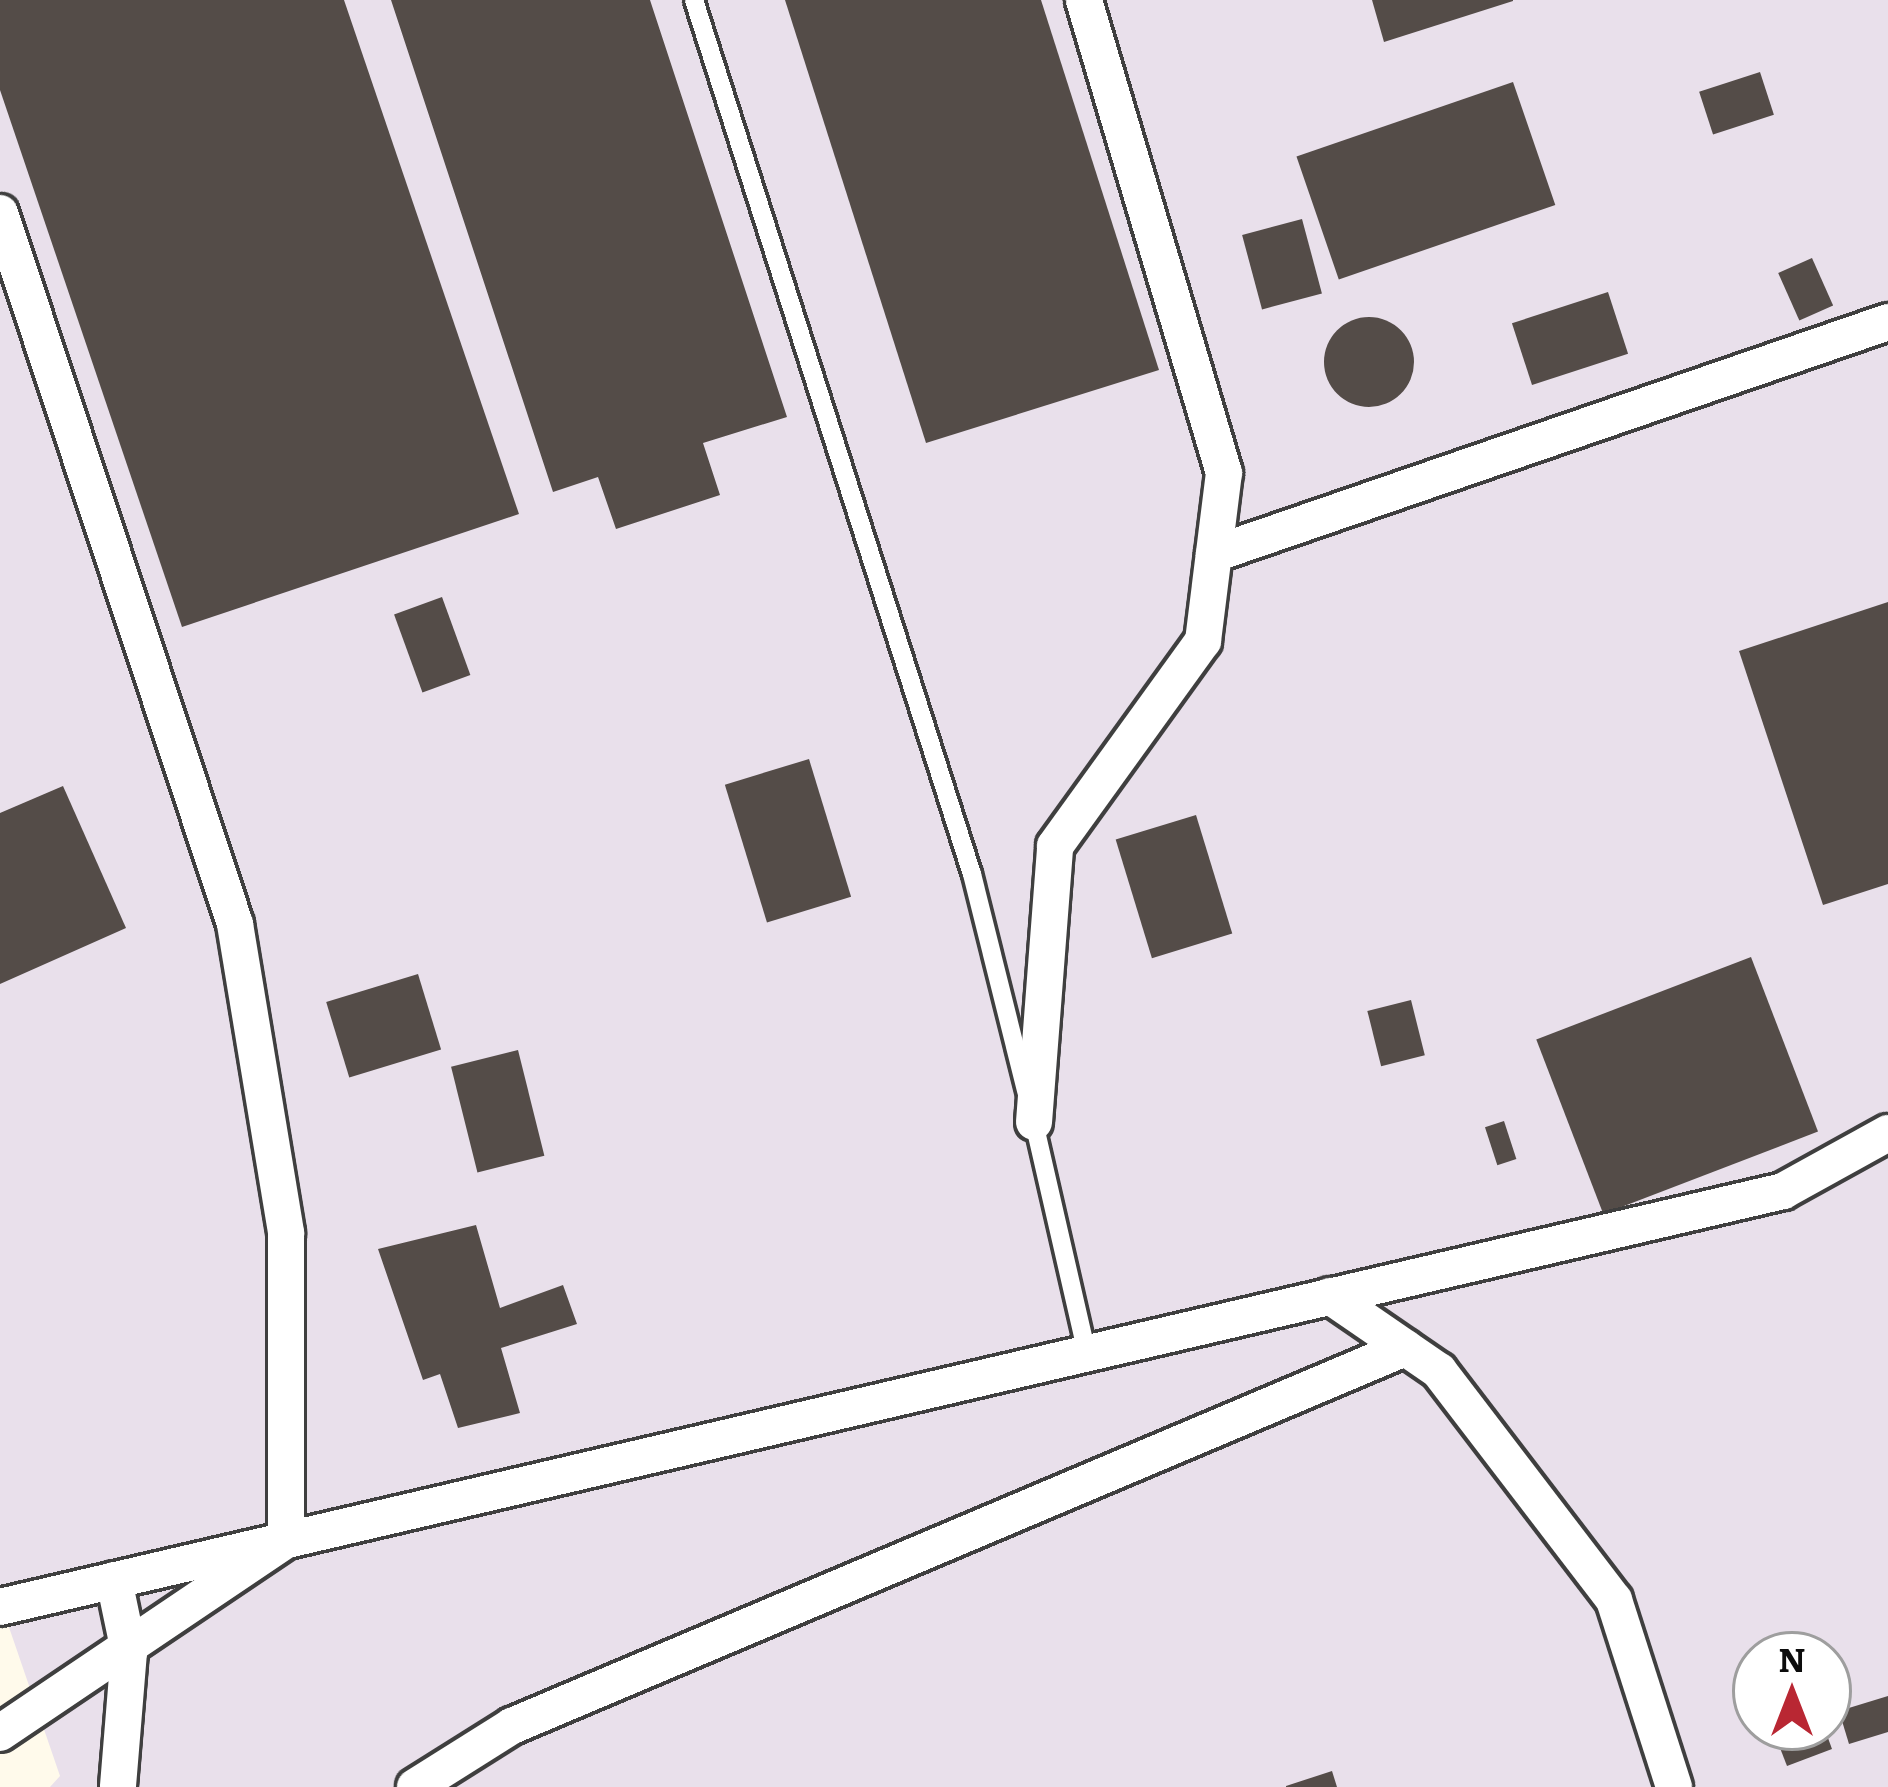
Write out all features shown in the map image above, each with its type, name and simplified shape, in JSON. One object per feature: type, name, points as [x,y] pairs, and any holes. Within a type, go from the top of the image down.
[{"type":"street","points":[[1034,1122],[1054,846],[1203,641],[1224,473],[1086,0]]},
{"type":"street","points":[[0,213],[235,924],[286,1233],[286,1540]]},
{"type":"street","points":[[1214,554],[1888,322]]},
{"type":"street","points":[[0,1607],[1783,1191],[1888,1133]]},
{"type":"street","points":[[1330,1296],[1439,1371],[1614,1600],[1674,1787]]},
{"type":"street","points":[[415,1787],[512,1726],[1405,1348]]},
{"type":"street","points":[[0,1733],[129,1652],[286,1540]]},
{"type":"street","points":[[114,1580],[129,1652],[118,1787]]},
{"type":"lane","points":[[694,0],[972,874],[1087,1353]]},
{"type":"shaded area","points":[[0,0],[1888,0],[1888,1787],[50,1787],[60,1776],[0,1601]]},
{"type":"building","points":[[0,0],[344,0],[519,514],[182,627],[0,90]]},
{"type":"building","points":[[391,0],[650,0],[787,417],[703,443],[720,495],[616,529],[598,477],[553,492]]},
{"type":"building","points":[[785,0],[1041,0],[1159,370],[926,443]]},
{"type":"building","points":[[1372,0],[1513,0],[1513,1],[1384,42]]},
{"type":"building","points":[[1760,72],[1774,115],[1713,135],[1699,92]]},
{"type":"building","points":[[1513,82],[1555,205],[1339,279],[1296,157]]},
{"type":"building","points":[[1302,219],[1322,293],[1262,309],[1242,235]]},
{"type":"building","points":[[1812,258],[1833,306],[1799,321],[1778,273]]},
{"type":"building","points":[[1608,292],[1628,354],[1532,385],[1512,323]]},
{"type":"building","points":[[1369,317],[1386,320],[1401,330],[1411,345],[1411,379],[1401,394],[1386,404],[1369,407],[1352,404],[1337,394],[1327,379],[1324,362],[1327,345],[1337,330],[1352,320]]},
{"type":"building","points":[[442,597],[470,675],[422,692],[394,614]]},
{"type":"building","points":[[1888,602],[1888,884],[1823,905],[1739,651]]},
{"type":"building","points":[[809,759],[851,897],[767,922],[725,785]]},
{"type":"building","points":[[63,786],[126,928],[0,984],[0,813]]},
{"type":"building","points":[[1196,815],[1232,934],[1152,958],[1116,840]]},
{"type":"building","points":[[1751,957],[1818,1132],[1603,1214],[1536,1039]]},
{"type":"building","points":[[418,974],[441,1050],[349,1078],[326,1002]]},
{"type":"building","points":[[1411,1000],[1425,1055],[1381,1066],[1367,1011]]},
{"type":"building","points":[[518,1050],[544,1156],[477,1172],[451,1067]]},
{"type":"building","points":[[1504,1121],[1516,1159],[1497,1165],[1485,1127]]},
{"type":"building","points":[[476,1225],[500,1308],[563,1285],[577,1324],[501,1348],[520,1413],[458,1428],[440,1374],[423,1380],[378,1249]]},
{"type":"building","points":[[1888,1696],[1888,1732],[1852,1743],[1852,1707]]},
{"type":"building","points":[[1781,1751],[1827,1751],[1787,1766]]},
{"type":"building","points":[[1332,1771],[1337,1787],[1286,1787],[1286,1786]]}]
